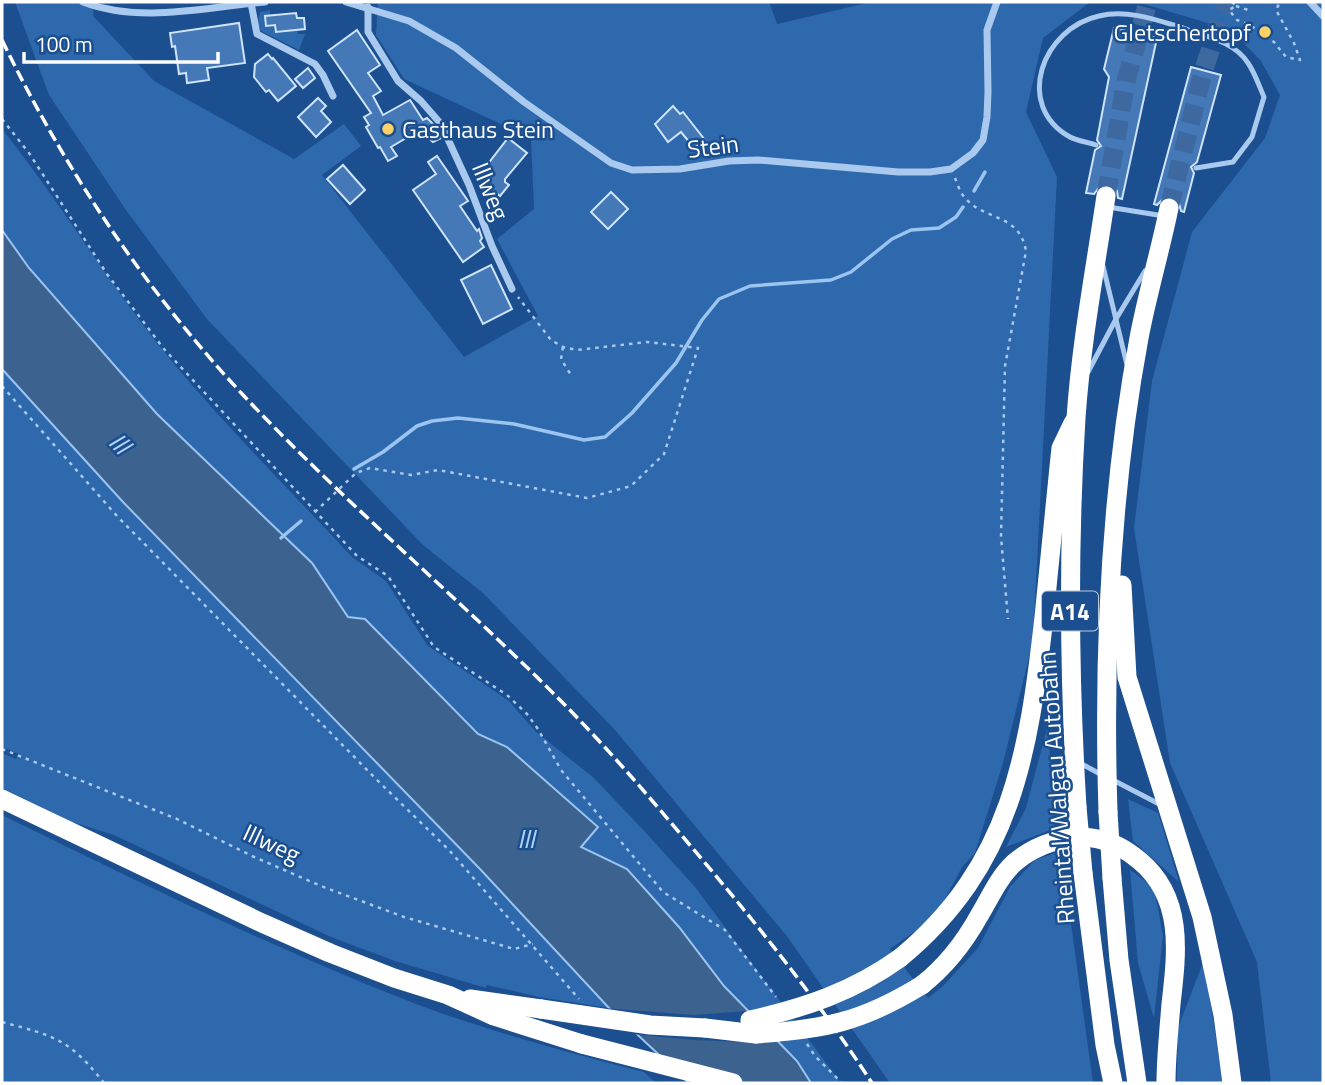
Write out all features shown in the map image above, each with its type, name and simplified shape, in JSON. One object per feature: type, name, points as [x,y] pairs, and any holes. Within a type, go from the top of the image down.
[{"type":"highway","name":"Rheintal/Walgau Autobahn","points":[[1105,201],[1076,416],[1070,576],[1071,699],[1083,873],[1113,1083]]},
{"type":"highway","name":"Rheintal/Walgau Autobahn","points":[[1137,1083],[1119,960],[1112,878],[1108,812],[1106,669],[1114,529],[1132,385],[1139,337],[1168,212]]},
{"type":"highway","points":[[705,1028],[789,1012],[825,1000],[870,978],[900,958],[946,915],[970,883],[992,845],[1009,806],[1028,736],[1038,672],[1061,448],[1076,416]]},
{"type":"highway","points":[[1114,529],[1122,573],[1121,601],[1127,677],[1202,918],[1223,1015],[1232,1083]]},
{"type":"highway","points":[[2,799],[262,923],[394,978],[448,995],[503,1020],[582,1044],[733,1083]]},
{"type":"highway","points":[[448,995],[650,1025],[756,1034],[833,1025],[878,1011],[922,985],[955,953],[997,883],[1020,858],[1043,845],[1066,839],[1094,838],[1135,856],[1151,870],[1165,892],[1173,913],[1177,948],[1166,1083]]},
{"type":"street","points":[[83,2],[116,10],[162,13],[265,2]]},
{"type":"street","name":"Stein","points":[[346,2],[409,21],[456,48],[524,102],[611,163],[632,170],[680,169],[729,161],[758,160],[898,172],[951,169]]},
{"type":"street","points":[[951,169],[973,153],[982,140],[988,104],[987,30],[997,2]]},
{"type":"street","points":[[1310,2],[1323,16]]},
{"type":"street","points":[[251,3],[257,34],[315,64],[333,96]]},
{"type":"street","name":"Illweg","points":[[368,7],[368,32],[386,62],[398,81],[421,101],[441,124],[512,289]]},
{"type":"lane","points":[[1096,145],[1071,138],[1053,123],[1042,105],[1039,80],[1047,53],[1070,29],[1099,16],[1136,15],[1223,42],[1248,61],[1264,97],[1252,136],[1233,162],[1196,168]]},
{"type":"lane","points":[[1105,201],[1168,212]]},
{"type":"lane","points":[[1098,247],[1132,385]]},
{"type":"lane","points":[[1080,388],[1115,319],[1160,248]]},
{"type":"lane","points":[[1074,760],[1168,809]]},
{"type":"path","points":[[1232,2],[1251,11]]},
{"type":"path","points":[[1236,6],[1230,10],[1237,20],[1250,25],[1274,42],[1286,57],[1300,60],[1276,10],[1280,2]]},
{"type":"path","points":[[2,118],[29,153],[107,274],[151,332],[248,442],[357,556],[388,576],[434,647],[507,695],[527,714],[561,770],[663,892],[725,930],[777,999]]},
{"type":"path","points":[[951,169],[963,195],[981,209],[1018,228],[1024,238],[1026,251],[1005,366],[1001,537],[1008,619]]},
{"type":"path","points":[[316,512],[356,473],[370,468],[411,475],[438,470],[587,498],[631,486],[664,454],[698,348],[646,342],[577,350],[563,347],[551,340],[512,289]]},
{"type":"path","points":[[563,347],[561,359],[571,375]]},
{"type":"path","name":"Illweg","points":[[2,386],[117,516],[449,850],[533,944],[514,949],[365,903],[289,873],[177,819],[2,749]]},
{"type":"path","points":[[2,1022],[47,1035],[69,1045],[104,1083]]},
{"type":"path","points":[[803,1037],[816,1056],[842,1083]]},
{"type":"shaded area","points":[[15,2],[94,2],[93,16],[154,81],[294,159],[344,124],[361,146],[322,175],[464,357],[538,316],[497,239],[534,209],[531,138],[404,79],[376,35],[378,2],[769,2],[777,24],[871,2],[1090,2],[1043,38],[1026,112],[1057,177],[1033,641],[1003,763],[975,853],[962,867],[943,903],[927,923],[890,949],[928,998],[942,987],[978,948],[1010,887],[1035,860],[1061,851],[1093,1083],[890,1083],[786,935],[615,730],[484,594],[423,545],[207,319],[126,210],[49,95]]},
{"type":"shaded area","points":[[1137,2],[1323,2],[1323,1083],[1271,1083],[1257,962],[1170,763],[1134,528],[1152,381],[1192,232],[1265,138],[1280,95],[1261,61],[1231,30]]},
{"type":"shaded area","points":[[270,10],[270,15],[265,16],[266,26],[275,25],[276,31],[297,30],[298,34],[305,34],[299,50],[261,31],[258,22],[260,12]]},
{"type":"shaded area","points":[[2,129],[130,307],[196,390],[352,557],[386,581],[428,646],[509,701],[536,732],[594,778],[647,834],[695,887],[841,1083],[811,1083],[797,1061],[724,986],[679,927],[627,869],[580,847],[598,827],[507,747],[478,734],[365,619],[348,618],[312,563],[157,414],[29,268],[2,230]]},
{"type":"shaded area","points":[[2,369],[123,502],[480,869],[609,1008],[539,997],[487,985],[486,988],[395,961],[331,937],[114,835],[72,822],[2,788],[2,753],[16,759],[19,754],[2,747]]},
{"type":"shaded area","points":[[1047,728],[1058,827],[1006,847],[1026,808]]},
{"type":"shaded area","points":[[1128,799],[1158,813],[1179,882],[1133,841]]},
{"type":"shaded area","points":[[2,815],[202,912],[354,979],[464,1021],[644,1072],[656,1083],[2,1083]]},
{"type":"shaded area","points":[[1130,870],[1154,887],[1163,936],[1154,1018],[1138,963]]},
{"type":"shaded area","points":[[1204,960],[1223,1083],[1177,1083],[1178,1028]]},
{"type":"water","name":"Ill","points":[[2,230],[29,268],[157,414],[312,563],[348,617],[365,619],[478,734],[507,747],[598,827],[581,847],[627,869],[679,927],[724,986],[797,1061],[811,1083],[689,1083],[609,1008],[480,869],[123,502],[2,369]]},
{"type":"pier","points":[[604,1008],[694,1015],[747,1011],[746,1042],[631,1034]]},
{"type":"building","points":[[296,13],[297,18],[304,18],[305,29],[276,32],[275,25],[266,26],[265,16]]},
{"type":"building","points":[[239,23],[245,63],[207,68],[209,80],[187,83],[186,73],[179,74],[170,33]]},
{"type":"building","points":[[1114,28],[1157,38],[1122,199],[1118,198],[1117,191],[1109,184],[1101,185],[1094,194],[1086,193],[1095,150],[1101,146],[1097,140],[1109,77],[1104,69]]},
{"type":"building","points":[[357,30],[380,65],[368,73],[381,91],[373,96],[383,115],[410,100],[423,120],[427,118],[436,127],[441,138],[433,142],[420,130],[391,147],[397,156],[388,161],[366,127],[369,125],[364,117],[371,113],[328,51]]},
{"type":"building","points":[[268,54],[296,86],[278,101],[269,90],[266,92],[254,77],[255,64]]},
{"type":"building","points":[[1191,67],[1221,75],[1197,162],[1191,167],[1194,173],[1184,212],[1181,211],[1178,199],[1172,196],[1165,197],[1157,205],[1154,204]]},
{"type":"building","points":[[308,68],[315,78],[303,88],[295,79]]},
{"type":"building","points":[[318,98],[326,106],[321,111],[331,122],[316,137],[298,117]]},
{"type":"building","points":[[673,106],[680,114],[683,112],[705,140],[694,148],[681,132],[668,142],[655,124]]},
{"type":"building","points":[[508,138],[527,153],[505,179],[509,185],[500,196],[477,178]]},
{"type":"building","points":[[437,156],[468,201],[460,206],[477,231],[479,229],[482,238],[480,241],[484,247],[463,262],[413,190],[436,174],[428,162]]},
{"type":"building","points":[[343,165],[365,190],[350,204],[327,179]]},
{"type":"building","points":[[611,192],[628,209],[608,229],[591,212]]},
{"type":"building","points":[[491,265],[512,309],[483,324],[461,280]]},
{"type":"waterway","points":[[974,191],[985,172]]},
{"type":"waterway","points":[[354,469],[383,452],[417,426],[432,421],[458,418],[514,424],[584,440],[605,437],[632,413],[676,363],[702,320],[719,299],[750,286],[831,280],[851,272],[892,239],[911,230],[939,228],[956,217],[963,207]]},
{"type":"waterway","points":[[281,538],[301,521]]},
{"type":"tunnel","points":[[1106,196],[1126,81],[1148,2]]},
{"type":"tunnel","points":[[1169,208],[1204,69],[1226,2]]},
{"type":"railway","points":[[2,40],[80,182],[141,271],[208,356],[282,435],[517,658],[607,750],[761,931],[872,1083]]},
{"type":"place","name":"Gletschertopf","points":[[1265,32]]},
{"type":"place","name":"Gasthaus Stein","points":[[388,129]]}]
